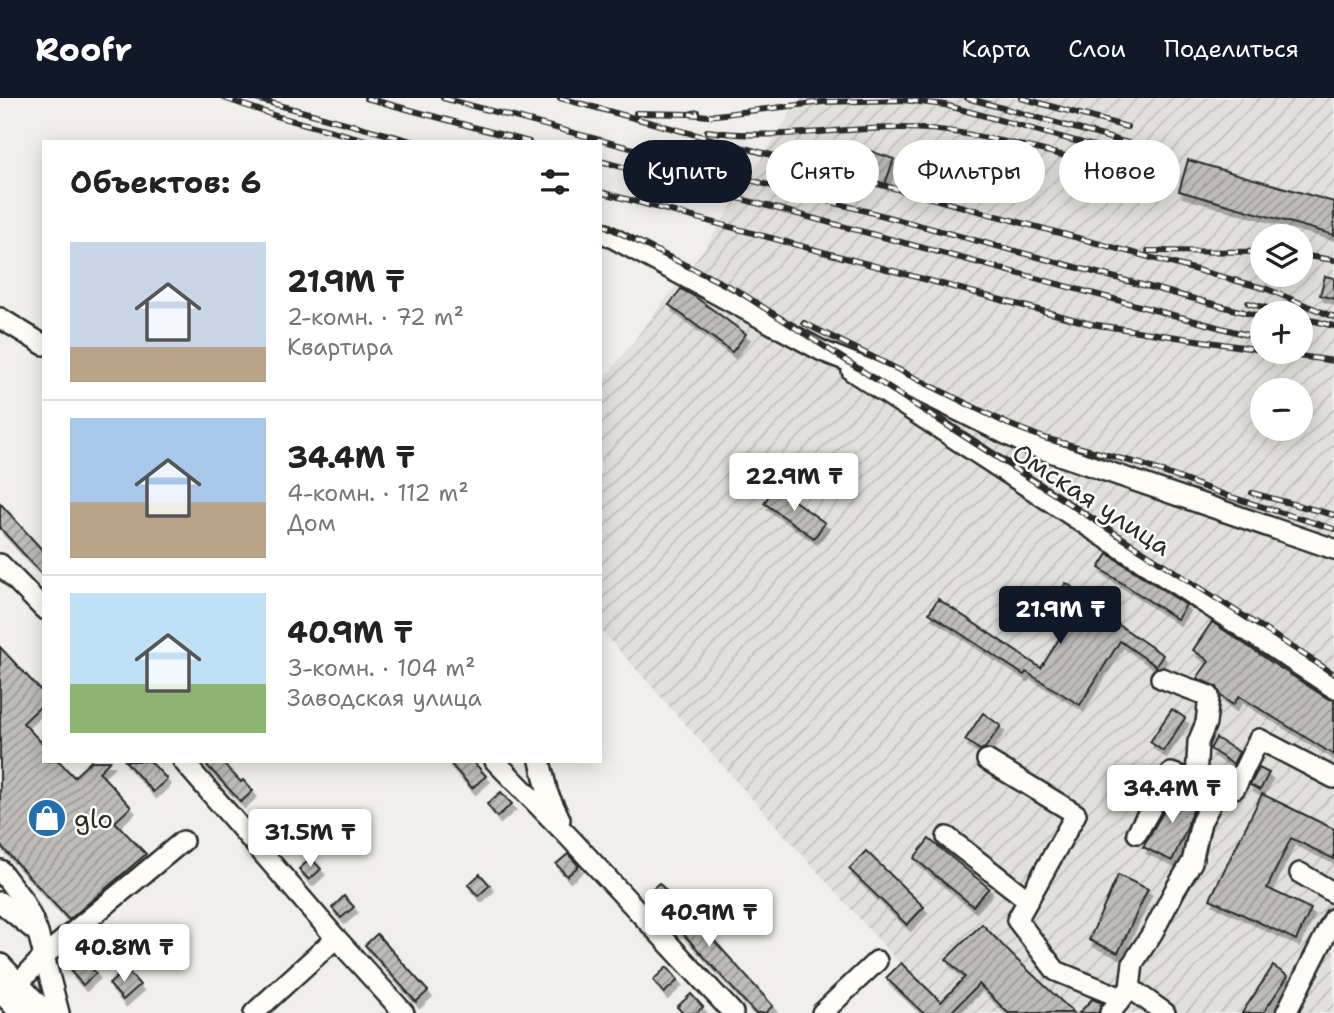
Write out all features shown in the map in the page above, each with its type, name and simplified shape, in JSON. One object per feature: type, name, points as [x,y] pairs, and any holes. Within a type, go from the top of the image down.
[{"type":"main road","points":[[0,967],[8,988],[44,1013]]},
{"type":"street","points":[[602,232],[822,352],[898,381],[1024,443],[1334,549]]},
{"type":"street","points":[[0,318],[42,344]]},
{"type":"street","name":"Омская улица","points":[[822,352],[1334,688]]},
{"type":"street","points":[[0,564],[42,607]]},
{"type":"street","points":[[1161,678],[1209,696],[1206,723],[1198,742],[1196,781]]},
{"type":"street","points":[[1138,833],[1171,773],[1219,789],[1235,788],[1259,739],[1334,778]]},
{"type":"street","points":[[987,760],[1076,814],[1017,920],[1056,971],[1121,1000],[1165,1013]]},
{"type":"street","points":[[185,763],[404,1013]]},
{"type":"street","points":[[497,763],[733,1013]]},
{"type":"street","points":[[540,763],[548,794],[568,836]]},
{"type":"street","points":[[1121,1000],[1133,963],[1192,862],[1201,822],[1219,789]]},
{"type":"street","points":[[947,837],[1028,900]]},
{"type":"street","points":[[20,1013],[8,988],[183,841]]},
{"type":"street","points":[[0,870],[22,899],[32,918],[59,1013]]},
{"type":"street","points":[[1300,873],[1334,893]]},
{"type":"street","points":[[0,902],[38,933]]},
{"type":"street","points":[[1286,1013],[1334,918]]},
{"type":"street","points":[[254,1013],[336,938]]},
{"type":"street","points":[[822,1013],[877,961]]},
{"type":"shaded area","points":[[800,98],[1334,98],[1334,1013],[944,1013],[602,631],[602,382],[707,245],[734,203],[752,203],[752,174],[766,152],[766,203],[879,203],[879,140],[773,140]]},
{"type":"building","points":[[879,154],[893,159],[885,184],[879,182]]},
{"type":"building","points":[[1188,160],[1334,202],[1334,235],[1313,229],[1313,224],[1295,224],[1180,191]]},
{"type":"building","points":[[1325,276],[1334,278],[1334,299],[1320,295]]},
{"type":"building","points":[[681,289],[746,334],[732,352],[669,305]]},
{"type":"building","points":[[775,487],[825,523],[814,538],[764,503]]},
{"type":"building","points":[[0,503],[42,550],[42,574],[0,528]]},
{"type":"building","points":[[1108,554],[1186,605],[1177,619],[1099,568]]},
{"type":"building","points":[[1066,583],[1078,591],[1075,595],[1163,655],[1156,666],[1120,641],[1080,705],[1026,672],[1024,675],[929,613],[938,599],[1041,668],[1073,616],[1053,601]]},
{"type":"building","points":[[1212,622],[1334,700],[1334,755],[1239,696],[1233,705],[1221,696],[1217,687],[1197,678],[1209,661],[1193,650]]},
{"type":"building","points":[[0,647],[42,692],[42,705],[23,723],[42,743],[42,763],[61,763],[74,777],[89,763],[108,763],[99,772],[131,807],[115,822],[146,854],[69,920],[0,845]]},
{"type":"building","points":[[1172,709],[1185,718],[1163,751],[1150,742]]},
{"type":"building","points":[[983,713],[1001,726],[985,748],[980,750],[965,740]]},
{"type":"building","points":[[1216,738],[1239,752],[1233,764],[1210,749]]},
{"type":"building","points":[[127,763],[152,763],[167,779],[153,792]]},
{"type":"building","points":[[205,763],[223,763],[241,782],[243,780],[253,791],[241,802]]},
{"type":"building","points":[[450,763],[475,763],[486,776],[472,788]]},
{"type":"building","points":[[1259,768],[1269,773],[1260,790],[1250,785]]},
{"type":"building","points":[[1177,788],[1201,796],[1172,861],[1143,847]]},
{"type":"building","points":[[501,792],[512,804],[497,817],[487,804]]},
{"type":"building","points":[[1262,794],[1334,829],[1334,859],[1291,838],[1267,888],[1311,909],[1296,940],[1210,899]]},
{"type":"building","points":[[278,819],[288,830],[276,841],[266,830]]},
{"type":"building","points":[[929,839],[989,888],[973,906],[914,858]]},
{"type":"building","points":[[866,851],[924,907],[907,925],[849,869]]},
{"type":"building","points":[[568,854],[579,866],[567,876],[556,864]]},
{"type":"building","points":[[311,858],[321,869],[309,880],[299,869]]},
{"type":"building","points":[[480,874],[490,885],[478,896],[468,885]]},
{"type":"building","points":[[1118,875],[1148,889],[1118,953],[1089,940]]},
{"type":"building","points":[[659,883],[773,1006],[765,1013],[755,1013],[645,895]]},
{"type":"building","points":[[344,896],[354,907],[341,918],[332,908]]},
{"type":"building","points":[[982,924],[1074,1013],[1008,1013],[979,984],[950,1013],[923,1013],[886,978],[901,963],[941,1002],[965,977],[946,959]]},
{"type":"building","points":[[377,934],[428,991],[416,1002],[365,945]]},
{"type":"building","points":[[85,960],[96,973],[83,985],[71,972]]},
{"type":"building","points":[[1273,966],[1288,976],[1263,1013],[1242,1013]]},
{"type":"building","points":[[667,967],[678,980],[664,993],[653,980]]},
{"type":"building","points":[[126,969],[140,985],[123,1000],[109,984]]},
{"type":"building","points":[[691,994],[703,1007],[696,1013],[683,1013],[677,1007]]},
{"type":"building","points":[[1092,999],[1102,1003],[1098,1013],[1079,1013]]},
{"type":"railway","points":[[224,98],[279,117],[365,140]]},
{"type":"railway","points":[[253,98],[408,140]]},
{"type":"railway","points":[[366,98],[522,140]]},
{"type":"railway","points":[[443,98],[600,140]]},
{"type":"railway","points":[[560,98],[1267,289],[1334,317]]},
{"type":"railway","points":[[967,98],[1117,140]]},
{"type":"railway","points":[[1021,98],[1127,127]]},
{"type":"railway","points":[[689,114],[708,116],[823,102],[903,100],[945,105],[1072,140]]},
{"type":"railway","points":[[636,113],[698,112]]},
{"type":"railway","points":[[707,131],[762,135],[899,128],[936,130],[1059,154]]},
{"type":"railway","points":[[602,141],[1250,314]]},
{"type":"railway","points":[[602,162],[1250,336]]},
{"type":"railway","points":[[602,193],[1091,324],[1250,348]]},
{"type":"railway","points":[[602,224],[738,291],[1334,674]]},
{"type":"railway","points":[[1148,251],[1250,252]]},
{"type":"railway","points":[[1313,257],[1334,260]]},
{"type":"railway","points":[[1313,320],[1334,326]]},
{"type":"railway","points":[[804,323],[1008,424],[1044,438],[1141,464],[1228,496],[1334,529]]},
{"type":"railway","points":[[1313,358],[1334,361]]},
{"type":"railway","points":[[1252,493],[1334,515]]},
{"type":"place","name":"glo","points":[[47,818]]}]
